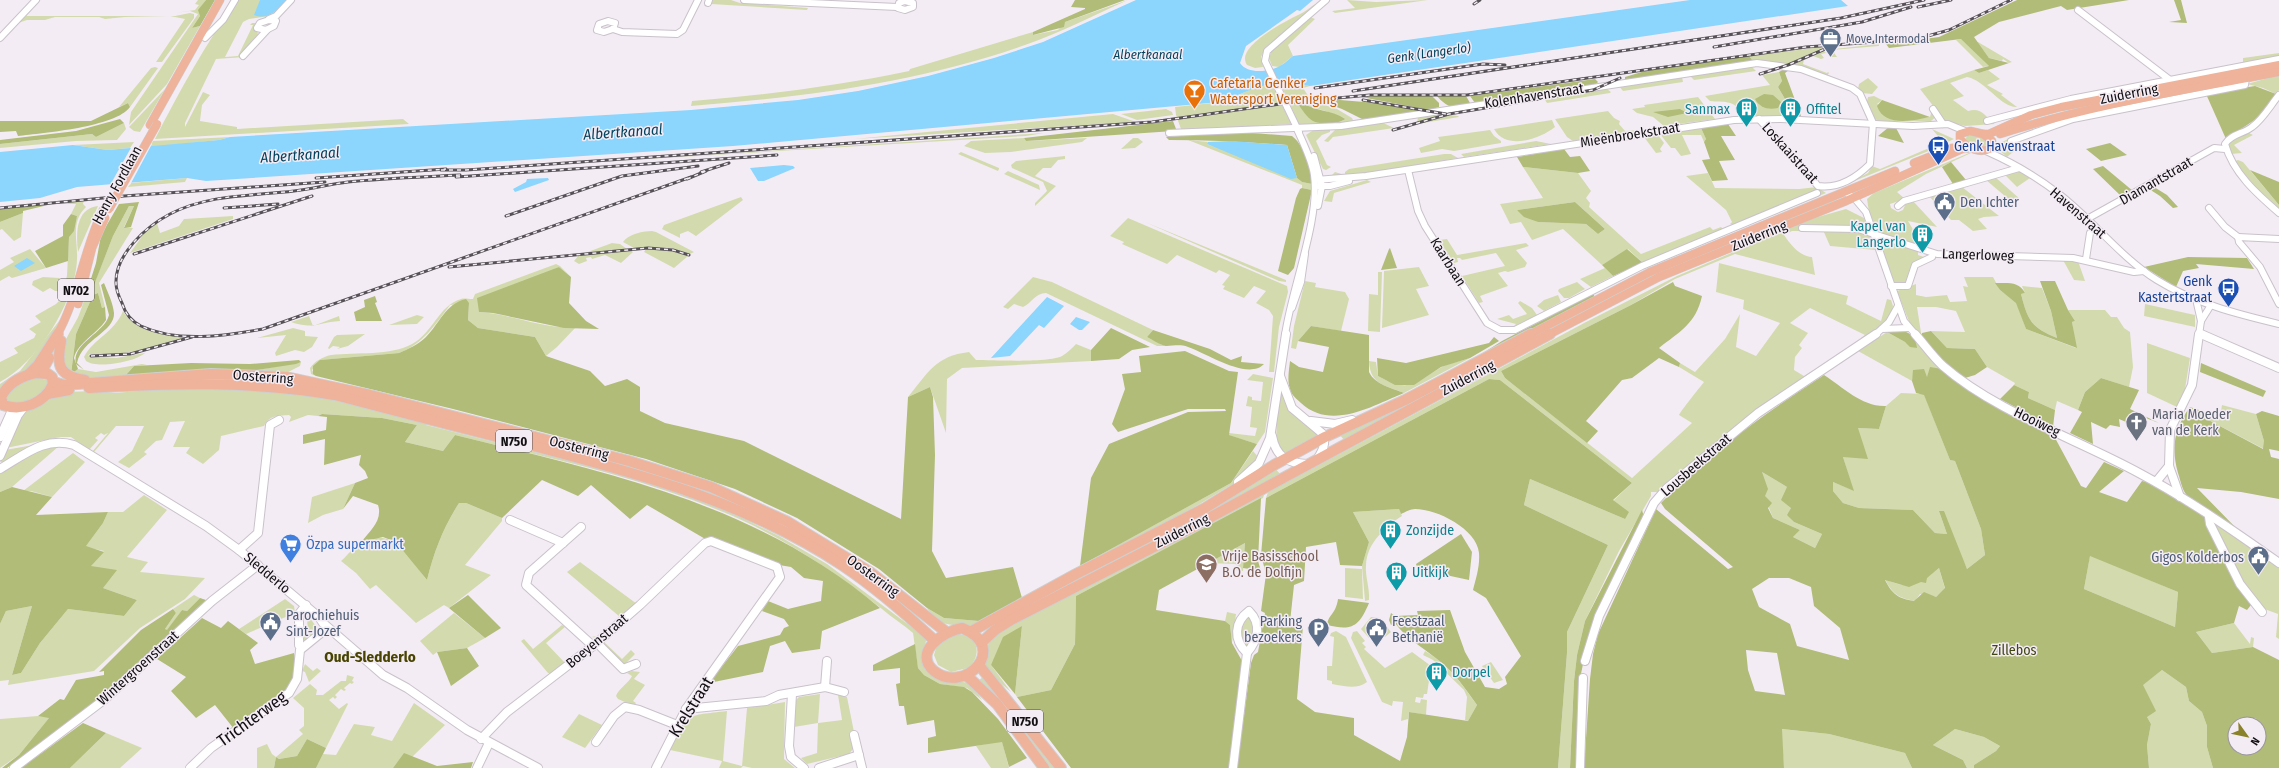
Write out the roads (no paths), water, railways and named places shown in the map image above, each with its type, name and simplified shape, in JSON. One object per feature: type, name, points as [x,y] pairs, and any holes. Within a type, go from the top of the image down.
[{"type":"main road","name":"Henry Fordlaan","points":[[28,375],[34,370],[52,344],[67,315],[75,296],[89,240],[154,124],[220,0]]},
{"type":"main road","name":"Henry Fordlaan","points":[[154,124],[226,0]]},
{"type":"main road","name":"Zuiderring","points":[[1991,140],[2000,132],[2030,116],[2061,107],[2279,65]]},
{"type":"main road","name":"Zuiderring","points":[[1983,134],[2000,132],[2097,107],[2246,82],[2279,72]]},
{"type":"main road","points":[[1983,134],[1991,140],[1989,149],[1970,148],[1962,136],[1983,134]]},
{"type":"main road","name":"Zuiderring","points":[[972,631],[1242,486],[1284,459],[1324,437],[1358,420],[1405,400],[1574,310],[1662,267],[1842,193],[1962,136]]},
{"type":"main road","name":"Zuiderring","points":[[982,642],[993,632],[1022,615],[1125,560],[1185,531],[1318,458],[1659,278],[1850,199],[1962,149],[1970,148]]},
{"type":"main road","name":"Henry Fordlaan","points":[[44,373],[43,369],[45,363],[61,341],[75,313],[82,293],[92,248],[106,210]]},
{"type":"main road","points":[[61,341],[57,359],[62,372],[79,379],[105,380]]},
{"type":"main road","points":[[13,408],[5,407],[0,400],[2,391],[14,381],[28,375],[44,373],[52,377],[54,382],[47,394]]},
{"type":"main road","name":"Oosterring","points":[[54,382],[64,385],[105,380],[211,374],[262,375],[300,380],[425,409],[658,469],[735,497],[814,536],[870,572],[945,631]]},
{"type":"main road","name":"Oosterring","points":[[13,408],[24,407],[47,394],[77,389],[206,382],[278,385],[335,395],[622,469],[702,495],[780,530],[862,580],[907,614],[934,640]]},
{"type":"main road","points":[[962,628],[972,631],[982,642],[983,656],[979,665],[966,675],[948,677],[934,670],[928,655],[934,640],[945,631],[962,628]]},
{"type":"main road","name":"N750","points":[[979,665],[1061,768]]},
{"type":"main road","name":"N750","points":[[966,675],[975,681],[1007,719],[1044,768]]},
{"type":"street","points":[[0,38],[36,0]]},
{"type":"street","name":"Henry Fordlaan","points":[[205,38],[222,20],[235,0]]},
{"type":"street","points":[[261,32],[257,28],[258,24],[275,16],[292,0]]},
{"type":"street","points":[[243,56],[261,32],[274,26],[276,21],[292,0]]},
{"type":"street","points":[[613,29],[615,24],[610,19],[600,23],[597,29],[604,32],[613,29],[622,32],[676,34],[683,30],[698,0]]},
{"type":"street","points":[[744,0],[897,7],[903,10],[912,8],[920,12]]},
{"type":"street","points":[[1307,464],[1294,463],[1284,459],[1274,447],[1272,434],[1277,383],[1280,376],[1289,313],[1298,293],[1305,264],[1305,248],[1312,221],[1319,182],[1298,129],[1267,66],[1265,56],[1270,46],[1326,0]]},
{"type":"street","points":[[897,7],[899,3],[908,1],[914,4],[912,8]]},
{"type":"street","name":"Zuiderring","points":[[2078,10],[2170,80]]},
{"type":"street","points":[[269,20],[276,21]]},
{"type":"street","name":"Zuiderring","points":[[1987,122],[2066,100],[2279,59]]},
{"type":"street","name":"Kolenhavenstraat","points":[[1169,133],[1260,128],[1298,129],[1359,123],[1757,63],[1801,68],[1852,88],[1860,94],[1873,124]]},
{"type":"street","name":"Zuiderring","points":[[2011,140],[2073,119],[2246,82]]},
{"type":"street","points":[[2279,94],[2252,127],[2227,141],[2225,144],[2225,149],[2247,181],[2279,213]]},
{"type":"street","points":[[1933,109],[1944,124],[1962,136]]},
{"type":"street","name":"Mieënbroekstraat","points":[[1319,182],[1336,185],[1366,176],[1709,123],[1759,119],[1913,126],[1944,124]]},
{"type":"street","name":"Loskaaistraat","points":[[1759,119],[1818,186],[1825,188],[1845,182],[1865,170],[1870,164],[1872,154],[1873,124]]},
{"type":"street","points":[[1995,120],[2000,132],[2019,137]]},
{"type":"street","name":"Diamantstraat","points":[[2087,219],[2214,148],[2225,149]]},
{"type":"street","name":"Havenstraat","points":[[1989,149],[2060,194],[2087,219],[2092,229],[2144,271]]},
{"type":"street","points":[[1898,206],[1904,202],[2019,168]]},
{"type":"street","name":"Kaarbaan","points":[[1408,170],[1418,211],[1425,226],[1487,323],[1500,330],[1515,330]]},
{"type":"street","name":"Zuiderring","points":[[1515,330],[1629,272],[1817,193]]},
{"type":"street","name":"Hooiweg","points":[[1842,193],[1868,216],[1898,306],[1906,324],[1942,365],[1977,391],[2156,482],[2279,563]]},
{"type":"street","points":[[2209,208],[2225,227],[2238,237],[2279,239]]},
{"type":"street","points":[[1763,216],[1784,216]]},
{"type":"street","name":"Langerloweg","points":[[1802,228],[1851,228],[1942,255],[2086,259],[2134,272],[2144,271],[2170,288],[2211,305],[2238,315],[2279,324]]},
{"type":"street","points":[[2086,259],[2092,229]]},
{"type":"street","points":[[2238,237],[2239,242],[2260,267],[2279,304]]},
{"type":"street","points":[[1662,267],[1676,252]]},
{"type":"street","points":[[1892,286],[1908,286],[1915,266],[1932,257]]},
{"type":"street","points":[[2196,299],[2201,322]]},
{"type":"street","points":[[2180,497],[2169,466],[2170,430],[2192,385],[2201,322],[2211,305]]},
{"type":"street","name":"Lousbeekstraat","points":[[1586,661],[1599,616],[1654,503],[1667,488],[1758,413],[1882,329],[1889,322],[1898,306]]},
{"type":"street","points":[[1889,322],[1906,324]]},
{"type":"street","points":[[1882,329],[1906,324]]},
{"type":"street","points":[[2199,333],[2279,368]]},
{"type":"street","points":[[1280,376],[1292,408],[1309,421],[1324,437],[1324,449],[1318,458]]},
{"type":"street","points":[[0,456],[18,415],[24,407]]},
{"type":"street","points":[[0,437],[13,408]]},
{"type":"street","points":[[239,550],[258,533],[270,425],[279,420]]},
{"type":"street","points":[[1309,421],[1335,424],[1358,420]]},
{"type":"street","points":[[1186,516],[1252,472],[1263,458],[1272,434]]},
{"type":"street","name":"Sledderlo","points":[[0,469],[38,447],[53,442],[68,442],[206,526],[239,550],[306,605],[327,628],[383,675],[394,679],[446,717],[485,741],[538,768]]},
{"type":"street","points":[[2156,482],[2169,466]]},
{"type":"street","points":[[2209,517],[2210,524],[2241,584],[2254,606],[2262,612]]},
{"type":"street","points":[[510,520],[563,543]]},
{"type":"street","points":[[581,527],[529,573],[526,585],[624,669],[636,664]]},
{"type":"street","name":"Boeyenstraat","points":[[477,768],[485,741],[507,712],[595,644],[640,605],[693,552],[705,542],[711,541]]},
{"type":"street","name":"Krelstraat","points":[[656,768],[686,709],[780,577],[780,572],[777,567],[711,541]]},
{"type":"street","name":"Wintergroenstraat","points":[[14,768],[105,699],[212,601],[258,565]]},
{"type":"street","points":[[299,645],[299,614],[306,605]]},
{"type":"street","points":[[1233,768],[1247,653],[1255,644],[1258,622],[1256,617],[1249,609],[1240,619],[1237,641],[1239,646],[1247,653]]},
{"type":"street","name":"Trichterweg","points":[[190,768],[211,748],[289,693],[296,686],[299,675],[300,650],[327,628]]},
{"type":"street","points":[[826,687],[827,661]]},
{"type":"street","points":[[1580,768],[1583,678]]},
{"type":"street","points":[[686,709],[766,701],[779,695],[826,687],[844,692]]},
{"type":"street","points":[[792,694],[790,752],[791,757],[804,768]]},
{"type":"street","points":[[596,742],[619,710],[625,706],[669,724],[677,725]]},
{"type":"street","points":[[854,735],[862,768]]},
{"type":"street","points":[[819,768],[859,755]]},
{"type":"water","points":[[260,0],[287,0],[268,15],[254,15]]},
{"type":"water","name":"Albertkanaal","points":[[1136,0],[1313,0],[1300,11],[1297,10],[1246,46],[1240,63],[1247,69],[1258,71],[1278,67],[1293,56],[1690,0],[1841,0],[1848,6],[1310,86],[1289,83],[1272,84],[1236,96],[1236,99],[1231,101],[733,146],[206,181],[187,178],[77,187],[40,198],[0,202],[0,152],[73,145],[108,150],[219,140],[230,137],[691,110],[798,100],[858,91],[928,76],[994,58],[1043,42]]},
{"type":"water","points":[[1231,141],[1287,145],[1297,178],[1291,179],[1207,144],[1208,142]]},
{"type":"water","points":[[784,165],[793,166],[795,168],[764,181],[758,181],[750,168]]},
{"type":"water","points":[[548,178],[549,180],[515,192],[513,189],[526,182],[527,179]]},
{"type":"water","points":[[27,258],[35,263],[21,271],[14,266]]},
{"type":"water","points":[[1047,297],[1064,306],[1044,328],[1039,325],[1010,356],[991,358]]},
{"type":"water","points":[[1076,317],[1090,322],[1082,330],[1079,330],[1070,324]]},
{"type":"railway","points":[[1474,4],[1480,0]]},
{"type":"railway","points":[[1353,91],[1841,18],[1924,0]]},
{"type":"railway","points":[[1918,7],[1951,0]]},
{"type":"railway","points":[[441,170],[466,170],[1152,122],[1294,102],[1370,95],[1467,95],[1806,47],[1917,39],[1949,30],[2011,0]]},
{"type":"railway","points":[[1714,47],[1862,22],[1911,7]]},
{"type":"railway","points":[[1760,74],[1788,65],[1825,49]]},
{"type":"railway","points":[[1315,88],[1483,64],[1505,65]]},
{"type":"railway","points":[[1393,130],[1449,114],[1593,90],[1620,78]]},
{"type":"railway","points":[[1363,100],[1446,114]]},
{"type":"railway","points":[[456,177],[777,155]]},
{"type":"railway","points":[[701,172],[729,163]]},
{"type":"railway","points":[[506,216],[622,176],[698,166]]},
{"type":"railway","points":[[316,178],[446,169]]},
{"type":"railway","points":[[687,179],[706,171]]},
{"type":"railway","points":[[460,175],[348,182],[278,193],[215,199],[185,207],[161,219],[134,242],[121,262],[117,272],[116,285],[119,296],[125,310],[131,319],[137,324],[170,335],[217,336],[263,329],[691,177]]},
{"type":"railway","points":[[0,208],[124,196],[325,182]]},
{"type":"railway","points":[[134,254],[312,196]]},
{"type":"railway","points":[[224,208],[278,204]]},
{"type":"railway","points":[[449,267],[648,248],[673,250],[689,255]]},
{"type":"railway","points":[[91,356],[130,354],[192,337]]},
{"type":"place","name":"Move Intermodal","points":[[1831,58]]},
{"type":"place","name":"Cafetaria Genker Watersport Vereniging","points":[[1194,110]]},
{"type":"place","name":"Sanmax","points":[[1746,128]]},
{"type":"place","name":"Offitel","points":[[1790,128]]},
{"type":"place","name":"Genk Havenstraat","points":[[1938,166]]},
{"type":"place","name":"Den Ichter","points":[[1944,222]]},
{"type":"place","name":"Kapel van Langerlo","points":[[1922,254]]},
{"type":"place","name":"Genk Kastertstraat","points":[[2228,308]]},
{"type":"place","name":"Maria Moeder van de Kerk","points":[[2137,442]]},
{"type":"place","name":"Zonzijde","points":[[1391,550]]},
{"type":"place","name":"Özpa supermarkt","points":[[291,564]]},
{"type":"place","name":"Gigos Kolderbos","points":[[2259,576]]},
{"type":"place","name":"Vrije Basisschool B.O. de Dolfijn","points":[[1207,584]]},
{"type":"place","name":"Uitkijk","points":[[1397,592]]},
{"type":"place","name":"Parochiehuis Sint-Jozef","points":[[270,642]]},
{"type":"place","name":"Parking bezoekers","points":[[1318,648]]},
{"type":"place","name":"Feestzaal Bethanië","points":[[1376,648]]},
{"type":"place","name":"Dorpel","points":[[1436,692]]},
{"type":"district","name":"Oud-Sledderlo","points":[[370,657]]},
{"type":"water label","name":"Genk (Langerlo)","points":[[1429,53]]},
{"type":"park label","name":"Zillebos","points":[[2014,650]]}]
